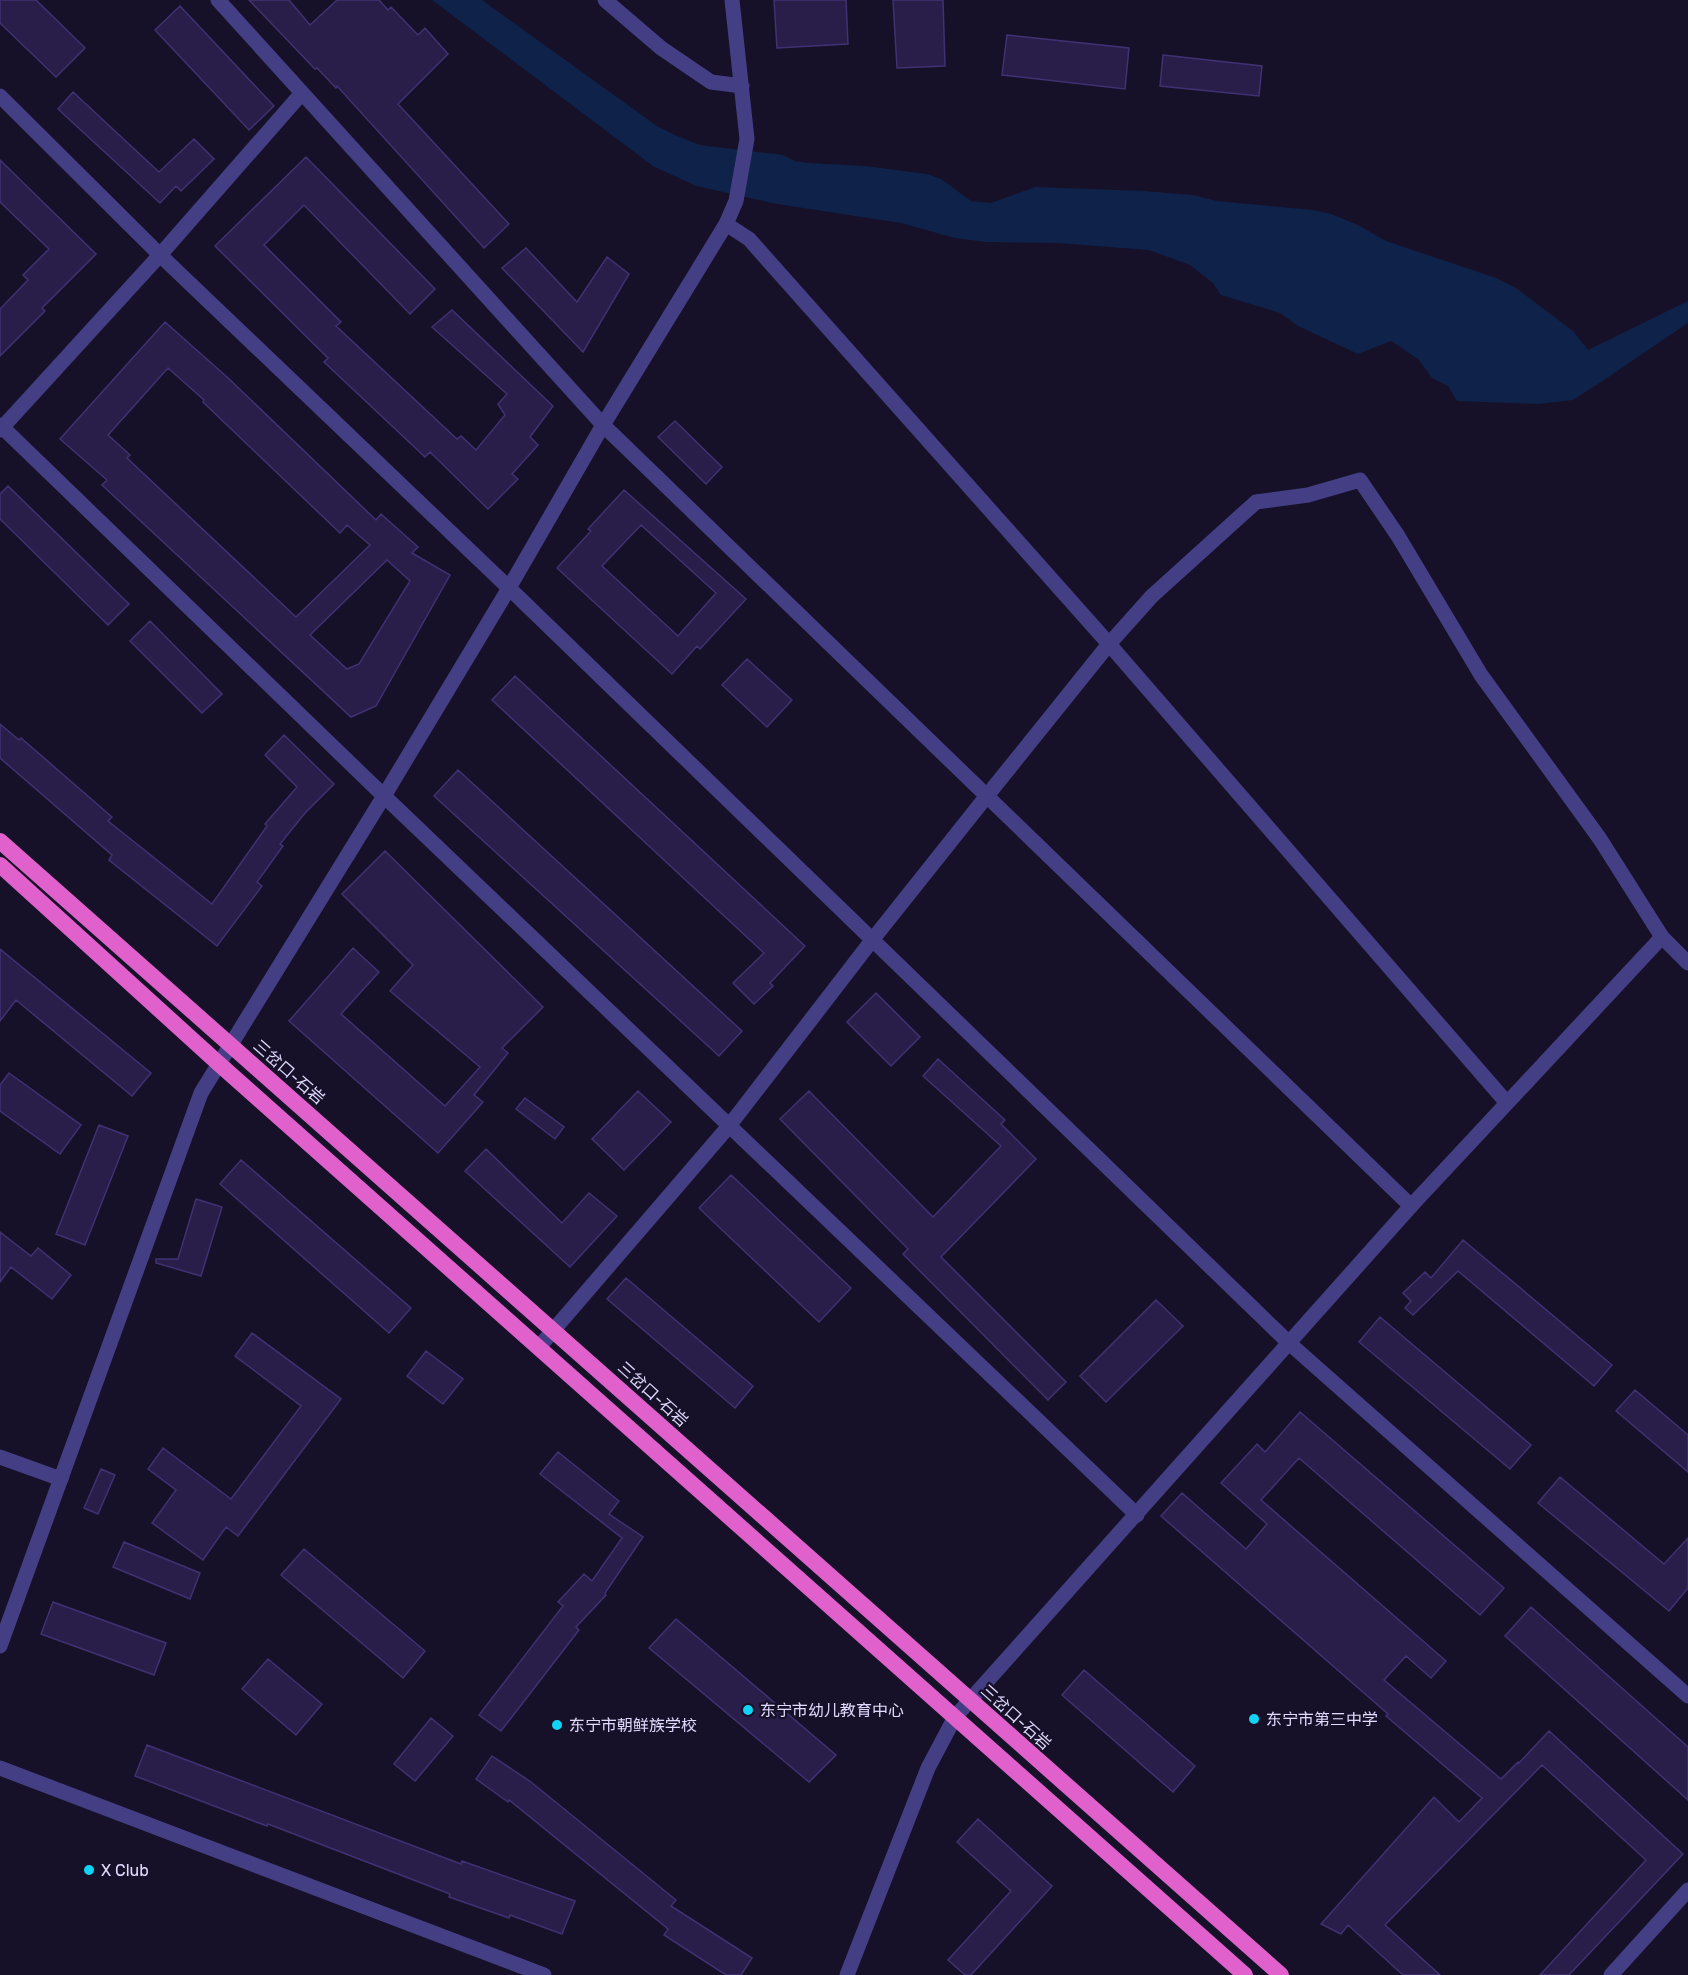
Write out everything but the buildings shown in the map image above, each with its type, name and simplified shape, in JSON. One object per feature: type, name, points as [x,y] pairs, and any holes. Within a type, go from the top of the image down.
[{"type":"highway","name":"三岔口-石岩","points":[[0,841],[1281,1975]]},
{"type":"highway","points":[[0,865],[218,1063],[1245,1975]]},
{"type":"street","points":[[218,0],[603,425],[1411,1206]]},
{"type":"street","points":[[605,0],[661,48],[711,82],[742,86]]},
{"type":"street","points":[[0,1646],[201,1093],[384,796],[509,588],[603,425],[726,224],[736,201],[747,139],[732,0]]},
{"type":"street","points":[[302,93],[160,255],[1,427],[1137,1515]]},
{"type":"street","points":[[0,96],[160,255],[509,588],[1289,1343],[1688,1696]]},
{"type":"street","points":[[726,224],[748,239],[1109,644],[1507,1103]]},
{"type":"street","points":[[539,1347],[729,1126],[873,939],[1109,644],[1152,596],[1256,502],[1308,495],[1360,480],[1398,536],[1481,675],[1600,839],[1662,937],[1688,963]]},
{"type":"street","points":[[847,1975],[928,1768],[955,1717],[1411,1206],[1662,937]]},
{"type":"street","points":[[0,1457],[61,1479]]},
{"type":"street","points":[[0,1768],[544,1975]]},
{"type":"street","points":[[1611,1975],[1688,1890]]},
{"type":"water","points":[[432,0],[482,0],[657,126],[700,145],[783,155],[795,161],[808,163],[865,166],[927,174],[941,179],[971,201],[991,203],[1035,187],[1193,195],[1217,201],[1313,210],[1331,214],[1358,225],[1386,241],[1496,278],[1516,288],[1573,331],[1588,350],[1688,301],[1688,323],[1573,400],[1538,404],[1457,401],[1448,386],[1432,378],[1418,359],[1391,341],[1358,354],[1298,326],[1280,313],[1221,295],[1213,283],[1190,265],[1149,250],[1058,243],[986,242],[955,238],[901,223],[777,204],[696,186],[653,166]]},
{"type":"place","name":"东宁市幼儿教育中心","points":[[748,1710]]},
{"type":"place","name":"东宁市第三中学","points":[[1254,1719]]},
{"type":"place","name":"东宁市朝鲜族学校","points":[[557,1725]]},
{"type":"place","name":"X Club","points":[[89,1870]]}]
